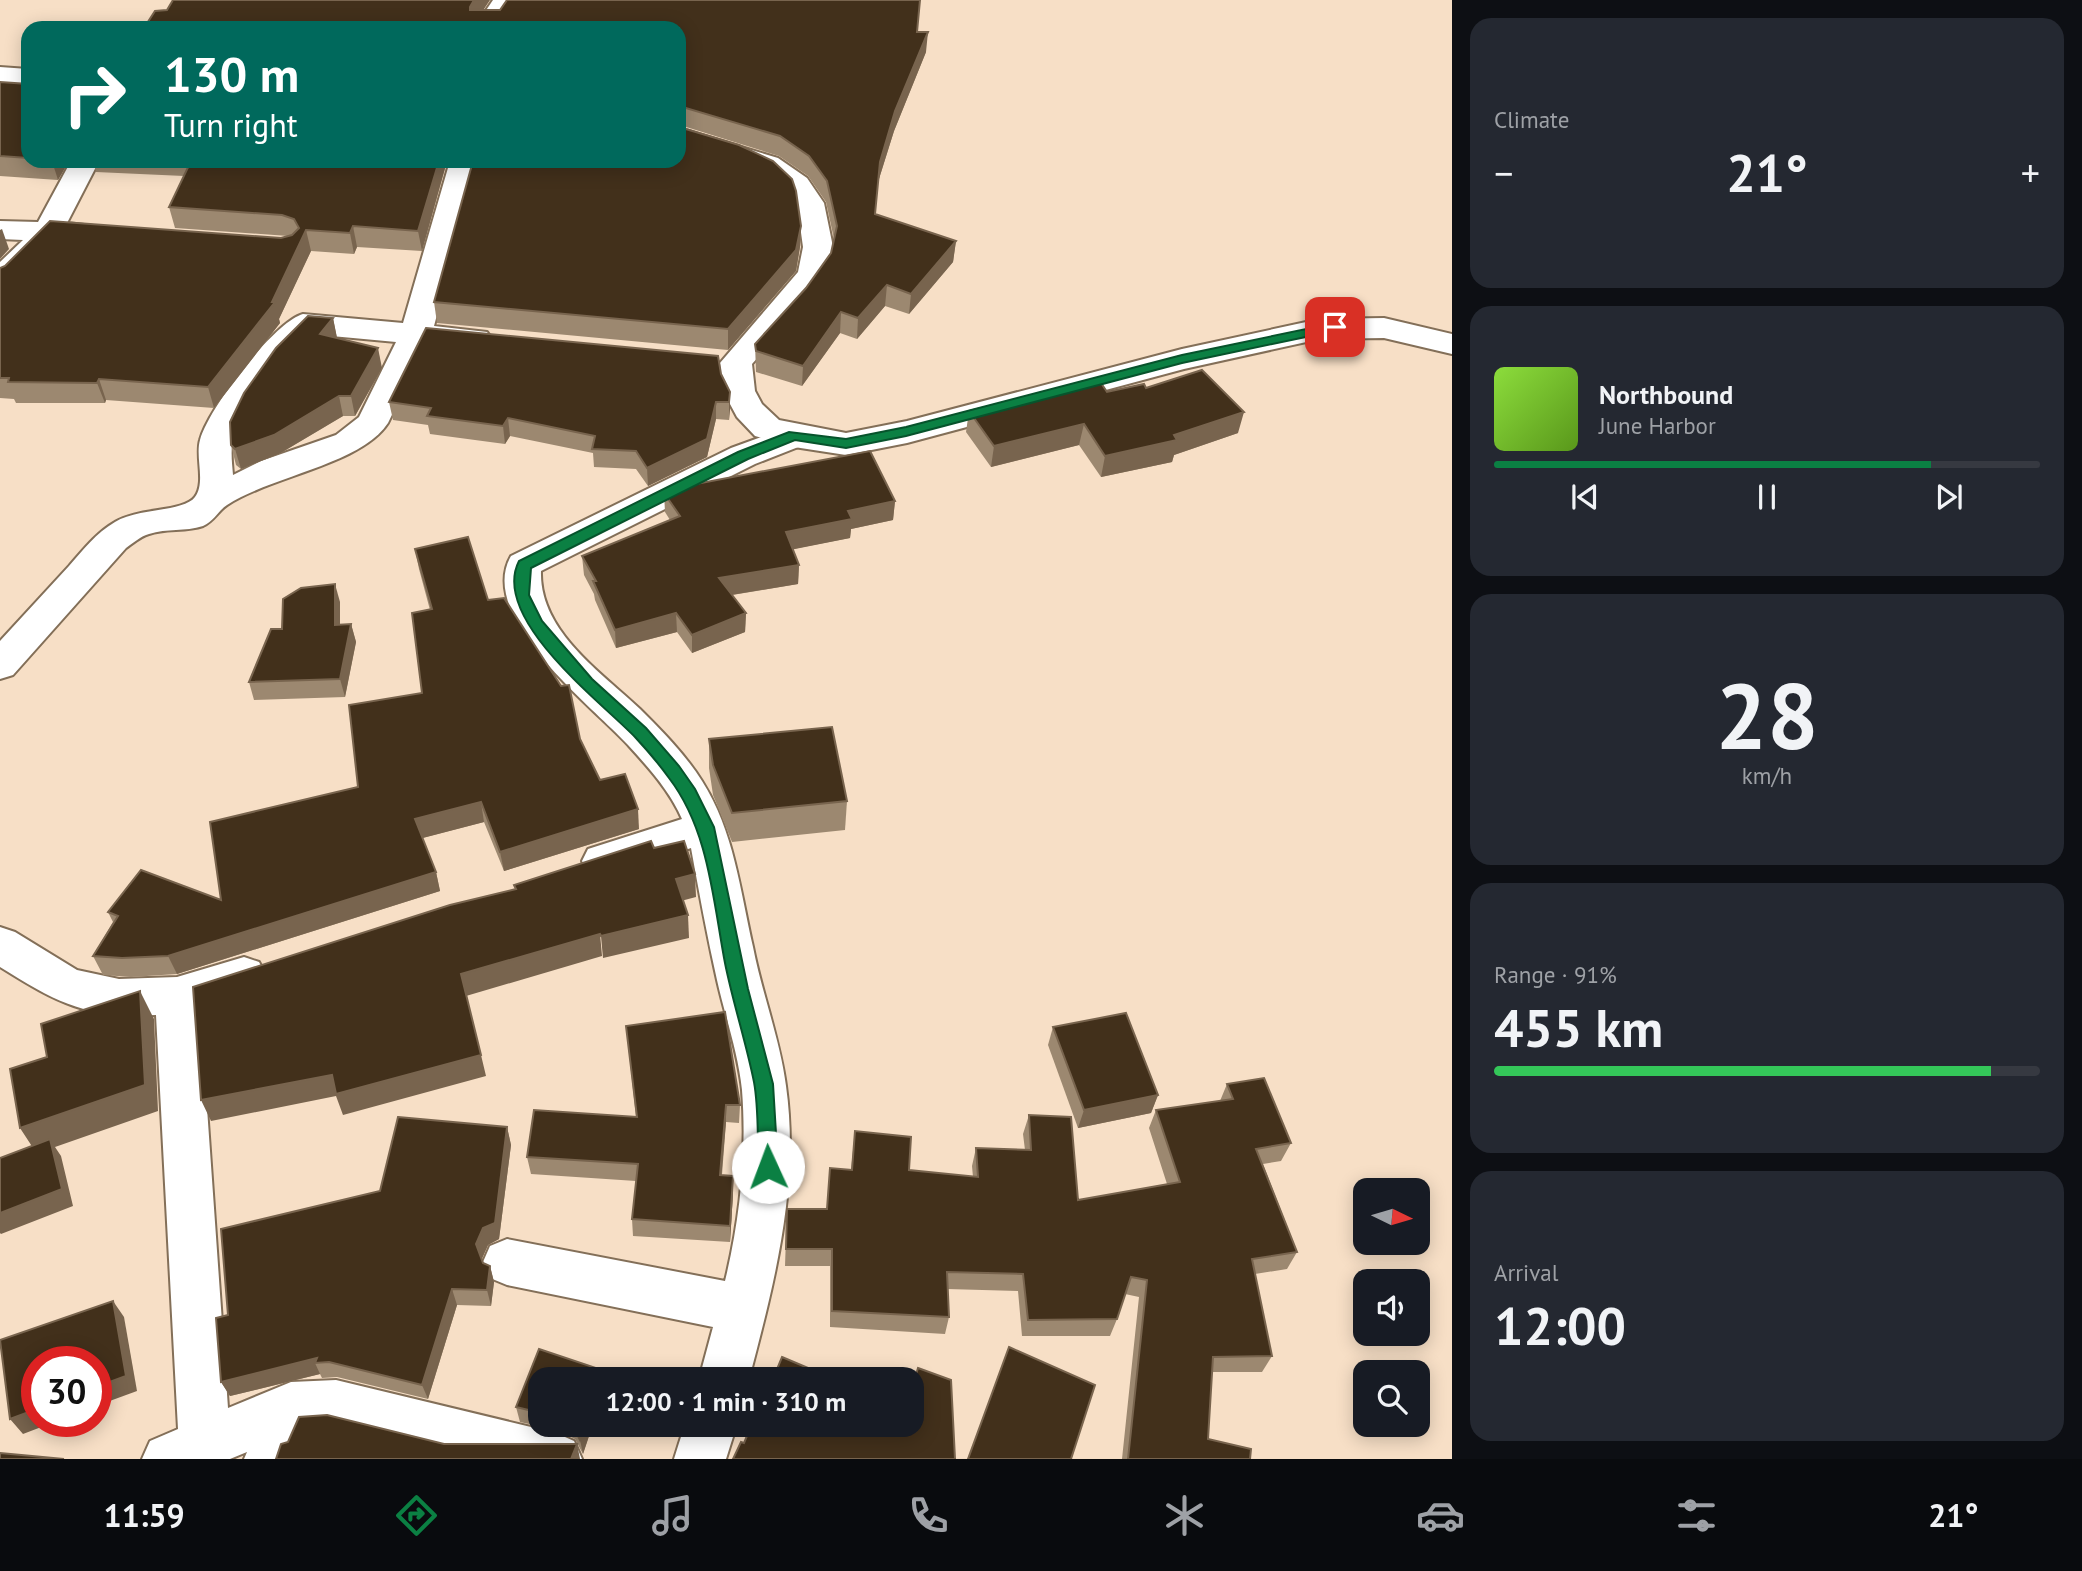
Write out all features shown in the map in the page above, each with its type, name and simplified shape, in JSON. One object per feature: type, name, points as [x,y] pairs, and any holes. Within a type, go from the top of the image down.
[{"type":"street","points":[[492,21],[506,0]]},
{"type":"street","points":[[0,75],[21,76]]},
{"type":"street","points":[[686,138],[775,167],[793,180],[807,197],[819,246],[810,277],[749,345],[723,362],[748,410],[767,428],[794,436],[846,443],[894,434],[1169,362],[1327,328],[1384,328],[1452,344]]},
{"type":"street","points":[[0,279],[49,230],[81,168]]},
{"type":"street","points":[[213,498],[273,469],[348,443],[372,423],[416,333],[462,168]]},
{"type":"street","points":[[0,230],[119,235]]},
{"type":"street","points":[[0,664],[114,539],[130,528],[153,520],[186,520],[204,509],[213,498],[216,487],[216,440],[224,421],[303,324],[511,343]]},
{"type":"street","points":[[727,1367],[764,1212],[768,1167],[767,1127],[764,1084],[739,989],[706,827],[689,793],[673,771],[640,733],[587,683],[536,624],[522,595],[521,576],[524,565],[743,456],[794,436]]},
{"type":"street","points":[[564,873],[706,827]]},
{"type":"street","points":[[0,945],[63,984],[93,995],[119,999],[177,996],[280,964]]},
{"type":"street","points":[[177,996],[186,1451],[290,1408],[336,1405],[556,1459]]},
{"type":"street","points":[[507,1262],[743,1309]]},
{"type":"street","points":[[270,1459],[290,1408]]},
{"type":"street","points":[[700,1459],[707,1437]]},
{"type":"building","points":[[173,0],[474,0],[470,10],[500,10],[507,0],[920,0],[917,32],[928,32],[895,111],[880,162],[875,214],[956,241],[911,294],[887,285],[858,318],[841,312],[803,366],[756,351],[755,344],[806,288],[831,253],[837,226],[827,181],[809,156],[780,136],[686,108],[686,21],[149,21],[155,11],[167,10]]},
{"type":"building","points":[[0,82],[21,84],[21,158],[0,156]]},
{"type":"building","points":[[686,129],[739,145],[773,161],[792,179],[796,191],[801,226],[796,250],[728,329],[434,302],[471,168],[686,168]]},
{"type":"building","points":[[188,168],[437,168],[418,231],[353,226],[350,233],[306,230],[272,302],[275,302],[208,387],[99,379],[97,383],[8,382],[9,378],[0,378],[0,268],[50,221],[281,238],[292,235],[299,228],[294,219],[282,215],[169,207]]},
{"type":"building","points":[[308,316],[333,318],[320,334],[378,348],[351,396],[339,396],[274,435],[235,449],[231,445],[230,422],[244,393],[276,348]]},
{"type":"building","points":[[426,328],[718,356],[721,374],[730,392],[729,402],[716,402],[707,439],[647,468],[636,451],[592,449],[595,436],[508,418],[503,426],[427,416],[431,408],[389,402]]},
{"type":"building","points":[[1202,370],[1244,412],[1174,435],[1177,440],[1105,456],[1084,424],[994,446],[969,411],[1099,380],[1107,392],[1144,384],[1146,388]]},
{"type":"building","points":[[870,451],[895,501],[848,511],[852,519],[786,532],[799,565],[719,578],[746,613],[692,635],[676,613],[615,630],[593,581],[596,581],[582,556],[680,516],[664,493],[698,476],[696,484]]},
{"type":"building","points":[[468,537],[488,600],[504,598],[561,686],[569,685],[580,739],[600,780],[625,774],[638,809],[500,852],[481,802],[415,819],[436,872],[168,956],[93,956],[118,916],[108,912],[141,870],[221,900],[210,822],[358,787],[349,705],[422,693],[412,613],[432,609],[415,549]]},
{"type":"building","points":[[335,584],[335,625],[351,624],[340,679],[249,682],[271,629],[282,629],[283,599],[301,588]]},
{"type":"building","points":[[832,727],[847,801],[732,813],[713,765],[709,739]]},
{"type":"building","points":[[651,841],[654,848],[684,841],[695,874],[676,879],[688,915],[601,936],[600,934],[461,974],[481,1055],[336,1094],[332,1075],[201,1100],[193,987],[450,905],[516,889],[514,885]]},
{"type":"building","points":[[140,991],[145,1085],[20,1128],[10,1069],[47,1057],[41,1024]]},
{"type":"building","points":[[725,1012],[740,1105],[726,1105],[720,1175],[733,1176],[730,1226],[632,1219],[638,1164],[527,1157],[534,1110],[637,1117],[626,1026]]},
{"type":"building","points":[[1126,1013],[1158,1095],[1084,1110],[1053,1027]]},
{"type":"building","points":[[1264,1078],[1291,1143],[1256,1149],[1297,1252],[1252,1259],[1272,1356],[1213,1357],[1208,1439],[1251,1449],[1250,1459],[1128,1459],[1147,1280],[1131,1277],[1117,1319],[1028,1320],[1023,1274],[947,1272],[949,1317],[832,1311],[832,1249],[786,1249],[787,1209],[827,1209],[830,1168],[852,1170],[855,1131],[911,1137],[909,1170],[978,1177],[976,1148],[1031,1150],[1029,1115],[1071,1117],[1078,1200],[1180,1182],[1156,1110],[1233,1099],[1227,1084]]},
{"type":"building","points":[[398,1117],[507,1127],[495,1223],[483,1228],[476,1244],[483,1263],[490,1266],[487,1290],[452,1289],[422,1385],[329,1362],[315,1363],[317,1358],[221,1382],[216,1318],[228,1315],[221,1229],[380,1191]]},
{"type":"building","points":[[50,1139],[62,1189],[0,1213],[0,1158]]},
{"type":"building","points":[[113,1301],[126,1376],[112,1381],[112,1346],[21,1346],[21,1415],[10,1419],[0,1340]]},
{"type":"building","points":[[1009,1347],[1095,1385],[1071,1459],[968,1459]]},
{"type":"building","points":[[539,1349],[593,1367],[532,1367]]},
{"type":"building","points":[[782,1357],[806,1367],[778,1367]]},
{"type":"building","points":[[924,1370],[951,1380],[955,1459],[733,1459],[741,1442],[744,1443],[747,1437],[924,1437]]},
{"type":"building","points":[[528,1377],[528,1410],[516,1407]]},
{"type":"building","points":[[327,1415],[444,1444],[577,1444],[571,1459],[276,1459],[281,1444],[288,1442],[299,1417]]},
{"type":"building","points":[[0,1453],[64,1459],[0,1459]]},
{"type":"route","points":[[768,1167],[764,1084],[739,989],[706,827],[689,793],[673,771],[640,733],[587,683],[536,624],[522,595],[521,576],[524,565],[743,456],[794,436],[846,443],[906,432],[1041,394],[1182,359],[1335,327]]}]
